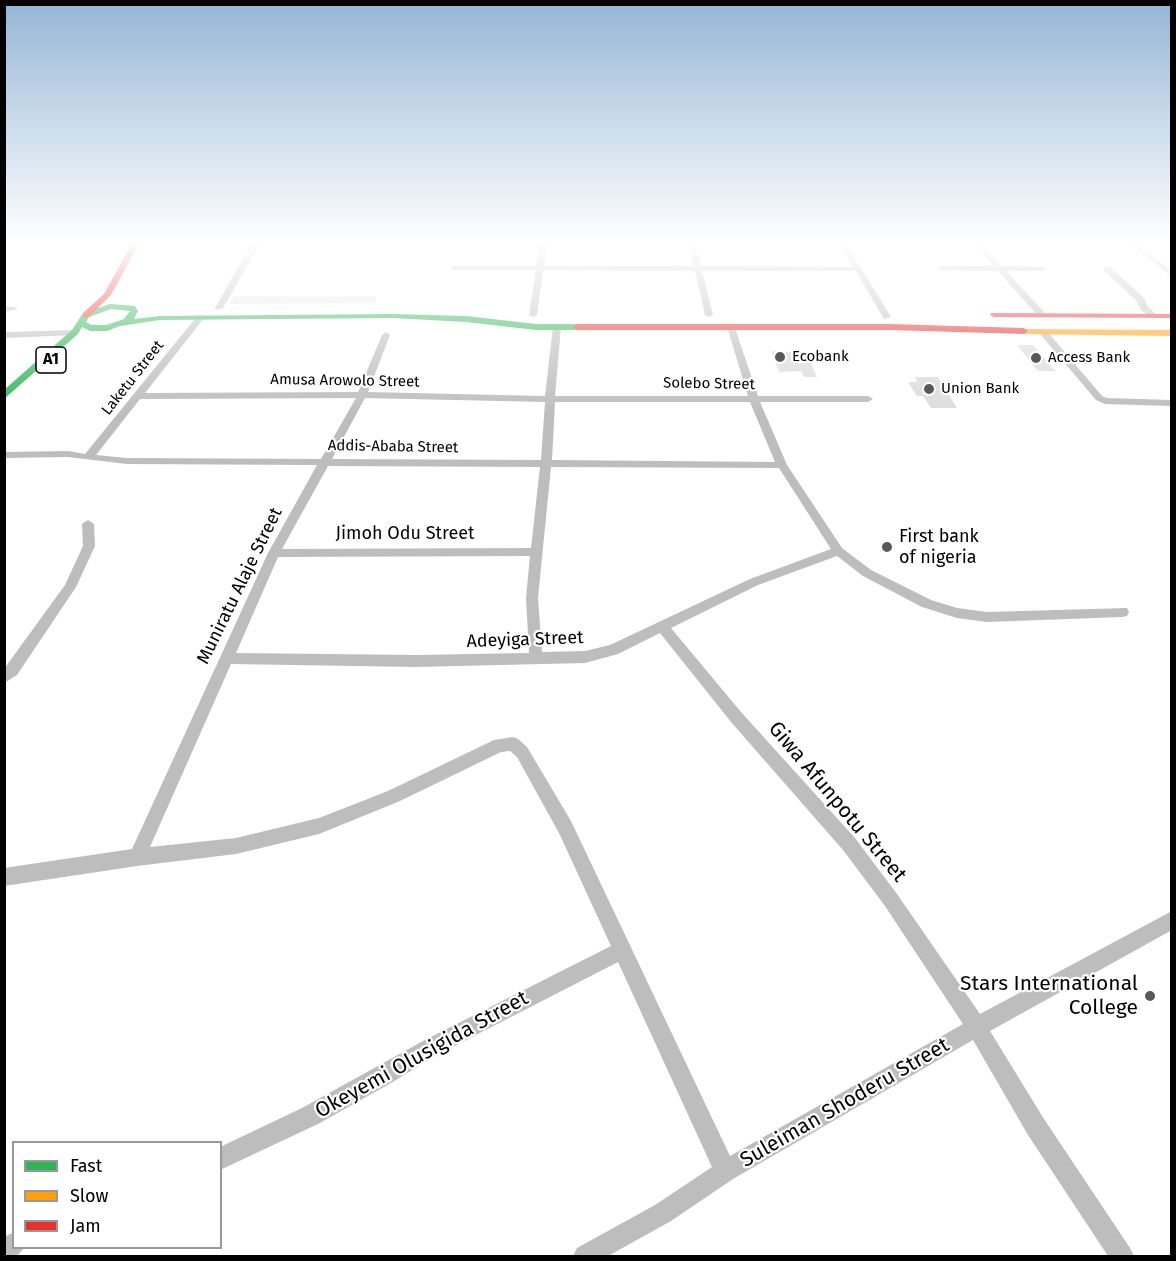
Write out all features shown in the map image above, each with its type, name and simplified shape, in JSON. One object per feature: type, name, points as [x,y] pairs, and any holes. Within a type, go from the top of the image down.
[{"type":"main road","points":[[81,324],[104,299]]},
{"type":"main road","points":[[81,324],[90,328],[114,326],[132,317],[134,311],[132,308],[120,299]]},
{"type":"main road","points":[[81,324],[110,306],[132,308],[394,308],[533,315],[887,317],[1093,314],[1172,316]]},
{"type":"main road","points":[[1093,314],[1119,320],[1131,329],[1120,333]]},
{"type":"main road","name":"A1","points":[[4,407],[45,366],[70,345],[114,326],[160,318],[426,316],[508,325],[556,327],[889,327],[1172,333]]},
{"type":"main road","name":"A1","points":[[4,396],[81,324]]},
{"type":"street","points":[[219,308],[224,299]]},
{"type":"street","points":[[533,315],[535,299]]},
{"type":"street","points":[[705,299],[709,315]]},
{"type":"street","points":[[876,299],[887,317]]},
{"type":"street","points":[[1027,299],[1041,314]]},
{"type":"street","points":[[1140,299],[1144,302],[1144,308],[1153,315]]},
{"type":"street","name":"Laketu Street","points":[[88,458],[201,316]]},
{"type":"street","points":[[4,335],[81,324]]},
{"type":"street","points":[[536,659],[532,598],[546,465],[556,327]]},
{"type":"street","points":[[731,327],[754,399],[782,465],[838,551],[867,573],[927,604],[957,614],[987,617],[1122,612]]},
{"type":"street","points":[[1043,332],[1099,398],[1172,403]]},
{"type":"street","name":"Muniratu Alaje Street","points":[[137,857],[274,553],[363,395],[386,335]]},
{"type":"street","name":"Amusa Arowolo Street","points":[[139,396],[363,395],[550,399]]},
{"type":"street","name":"Solebo Street","points":[[550,399],[868,399]]},
{"type":"street","name":"Addis-Ababa Street","points":[[4,455],[68,454],[127,461],[782,465]]},
{"type":"street","points":[[4,677],[12,671],[70,587],[89,546],[88,524]]},
{"type":"street","name":"Adeyiga Street","points":[[227,658],[405,661],[585,657],[613,650],[754,582],[838,551]]},
{"type":"street","name":"Jimoh Odu Street","points":[[274,553],[536,552]]},
{"type":"street","name":"Giwa Afunpotu Street","points":[[662,626],[736,717],[849,844],[891,900],[977,1027],[1036,1127],[1122,1257]]},
{"type":"street","points":[[4,877],[137,857],[236,846],[319,826],[394,796],[499,745],[513,744],[522,752],[565,827],[725,1171]]},
{"type":"street","name":"Suleiman Shoderu Street","points":[[585,1257],[663,1213],[725,1171],[977,1027],[1172,920]]},
{"type":"street","name":"Okeyemi Olusigida Street","points":[[222,1159],[310,1116],[384,1077],[430,1048],[622,950]]},
{"type":"shaded area","points":[[232,299],[376,299],[374,303],[228,304]]},
{"type":"building","name":"Access Bank","points":[[1017,345],[1033,345],[1055,371],[1038,371]]},
{"type":"building","points":[[771,351],[806,353],[817,377],[804,377],[801,371],[779,372]]},
{"type":"building","name":"Union Bank","points":[[915,377],[938,377],[957,408],[931,408],[923,396],[917,396],[908,382],[917,382]]},
{"type":"traffic: fast","points":[[4,396],[75,332],[86,315],[110,306],[132,308],[134,311],[132,317],[127,321],[107,328],[90,328],[82,323]]},
{"type":"traffic: fast","points":[[120,324],[160,318],[393,316],[466,319],[536,327],[577,327]]},
{"type":"traffic: slow","points":[[1024,331],[1172,333]]},
{"type":"traffic: jam","points":[[86,315],[103,299]]},
{"type":"traffic: jam","points":[[994,315],[1172,316]]},
{"type":"traffic: jam","points":[[577,327],[889,327],[1024,331]]},
{"type":"place","name":"Ecobank","points":[[780,357]]},
{"type":"place","name":"Access Bank","points":[[1036,358]]},
{"type":"place","name":"Union Bank","points":[[929,389]]},
{"type":"place","name":"First bank of nigeria","points":[[887,547]]},
{"type":"place","name":"Stars International College","points":[[1150,996]]}]
